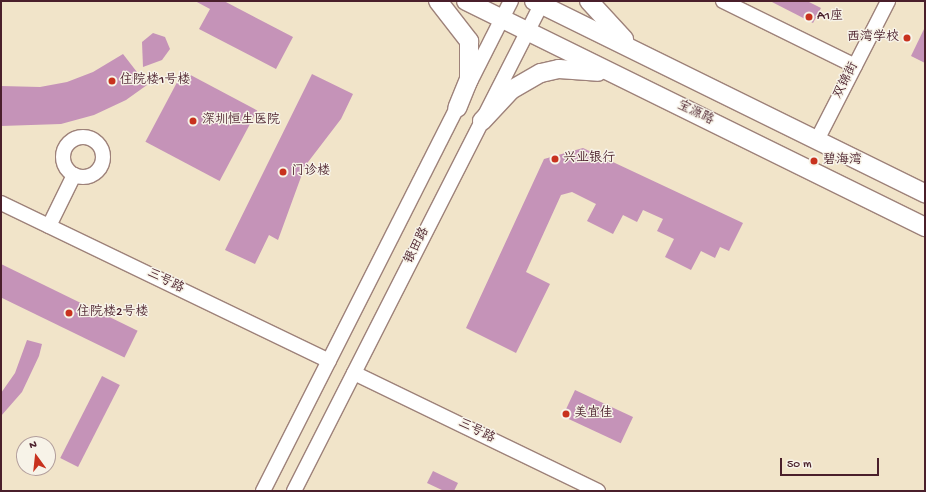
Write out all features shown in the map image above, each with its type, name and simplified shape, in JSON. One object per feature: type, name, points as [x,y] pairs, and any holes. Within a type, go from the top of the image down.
[{"type":"main road","points":[[438,1],[469,41],[469,79],[457,108]]},
{"type":"main road","name":"宝源路","points":[[466,1],[925,227]]},
{"type":"main road","points":[[589,1],[638,52]]},
{"type":"main road","points":[[539,2],[925,193]]},
{"type":"main road","points":[[482,121],[511,90],[541,73],[581,69],[617,76]]},
{"type":"street","points":[[263,491],[511,1]]},
{"type":"street","points":[[723,1],[855,66]]},
{"type":"street","name":"双锦街","points":[[817,140],[888,1]]},
{"type":"street","name":"银田路","points":[[294,491],[527,32],[539,2]]},
{"type":"street","points":[[49,226],[74,175]]},
{"type":"street","name":"三号路","points":[[1,203],[329,361]]},
{"type":"street","name":"三号路","points":[[354,373],[598,491]]},
{"type":"building","points":[[195,1],[224,1],[293,37],[276,69],[199,29],[210,9]]},
{"type":"building","name":"A1座","points":[[770,1],[807,1],[821,8],[813,23]]},
{"type":"building","points":[[925,27],[925,63],[911,56]]},
{"type":"building","points":[[153,33],[165,37],[170,49],[162,60],[143,67],[142,42]]},
{"type":"building","name":"住院楼1号楼","points":[[123,54],[147,85],[126,100],[94,115],[61,124],[1,126],[1,86],[40,87],[67,82],[93,72]]},
{"type":"building","points":[[183,71],[257,110],[220,181],[145,142]]},
{"type":"building","name":"门诊楼","points":[[312,74],[353,94],[341,119],[305,166],[278,240],[269,235],[255,264],[225,250]]},
{"type":"building","points":[[583,148],[743,223],[729,251],[720,247],[715,258],[701,251],[691,270],[665,257],[674,239],[657,231],[663,219],[643,210],[637,222],[623,215],[613,234],[587,221],[596,204],[572,192],[561,195],[526,272],[550,284],[516,353],[466,328],[544,159]]},
{"type":"building","name":"住院楼2号楼","points":[[1,264],[138,331],[124,358],[1,297]]},
{"type":"building","points":[[27,340],[42,344],[39,356],[22,392],[1,416],[1,393],[15,373]]},
{"type":"building","points":[[102,376],[120,385],[78,467],[60,458]]},
{"type":"building","points":[[575,390],[633,417],[621,443],[563,416]]},
{"type":"building","points":[[433,471],[458,483],[454,491],[444,491],[427,483]]},
{"type":"place","name":"A1座","points":[[809,17]]},
{"type":"place","name":"西湾学校","points":[[907,38]]},
{"type":"place","name":"住院楼1号楼","points":[[112,81]]},
{"type":"place","name":"深圳恒生医院","points":[[193,121]]},
{"type":"place","name":"兴业银行","points":[[555,159]]},
{"type":"place","name":"碧海湾","points":[[814,161]]},
{"type":"place","name":"门诊楼","points":[[283,172]]},
{"type":"place","name":"住院楼2号楼","points":[[69,313]]},
{"type":"place","name":"美宜佳","points":[[566,414]]}]
